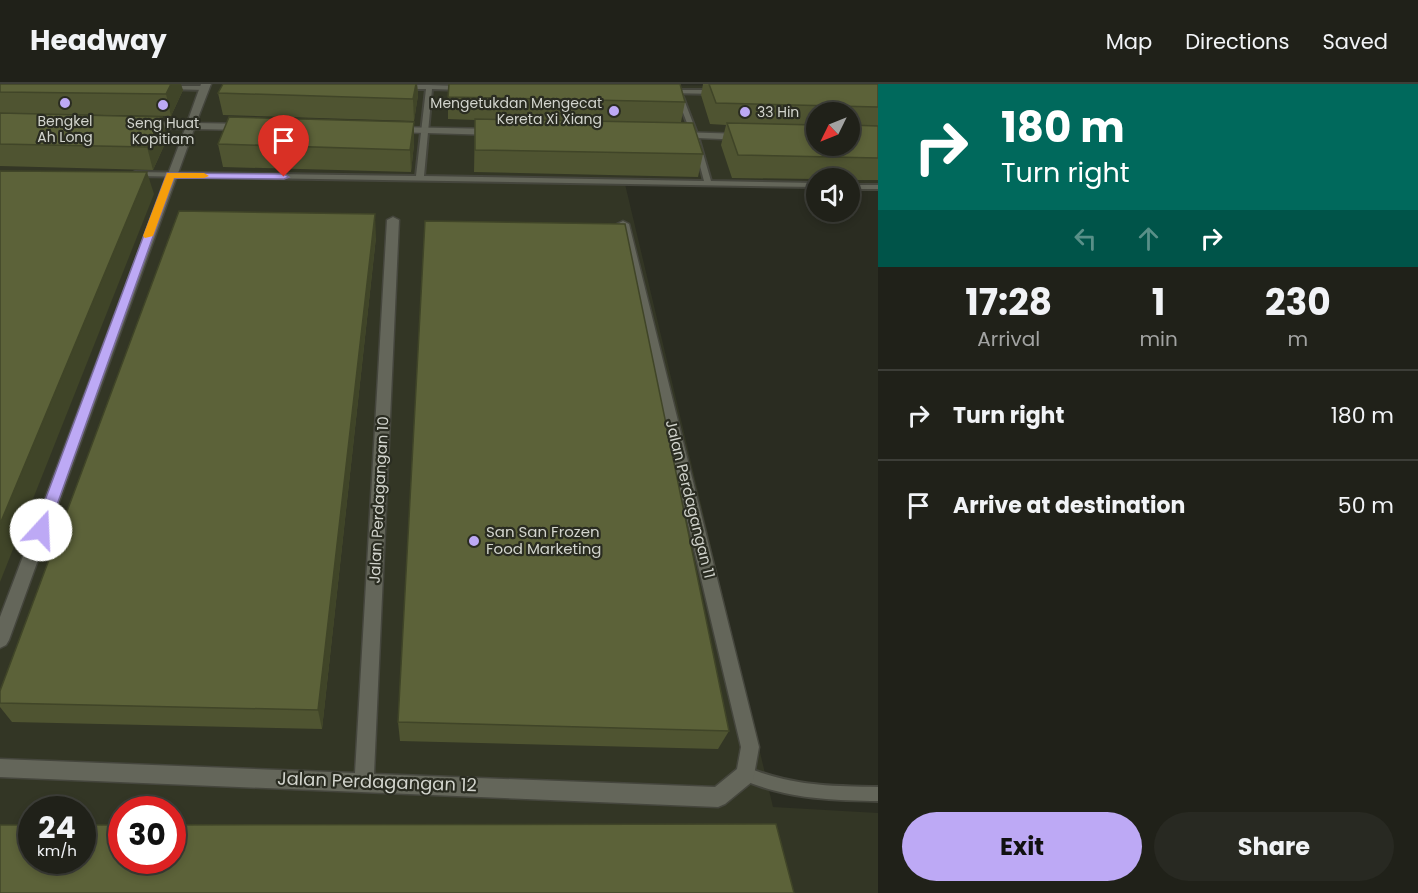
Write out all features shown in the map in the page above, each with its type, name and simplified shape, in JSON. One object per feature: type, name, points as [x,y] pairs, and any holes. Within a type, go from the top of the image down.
[{"type":"street","points":[[0,640],[205,86]]},
{"type":"street","points":[[131,125],[261,128]]},
{"type":"street","points":[[390,130],[507,132]]},
{"type":"street","points":[[671,135],[750,137]]},
{"type":"street","name":"Jalan Perdagangan 10","points":[[364,781],[393,220]]},
{"type":"street","name":"Jalan Perdagangan 11","points":[[623,224],[750,747],[746,774]]},
{"type":"street","name":"Jalan Perdagangan 12","points":[[0,768],[718,796],[746,774]]},
{"type":"lane","points":[[157,86],[205,86]]},
{"type":"lane","points":[[396,87],[465,88]]},
{"type":"lane","points":[[420,178],[429,87]]},
{"type":"lane","points":[[654,91],[719,92]]},
{"type":"lane","points":[[677,91],[695,136],[708,182]]},
{"type":"lane","points":[[125,174],[708,182],[806,186]]},
{"type":"lane","points":[[860,186],[878,187]]},
{"type":"lane","points":[[746,774],[768,785],[823,793],[878,794]]},
{"type":"shaded area","points":[[0,84],[554,84],[878,87],[878,190],[860,189],[860,168],[806,168],[806,188],[625,184],[773,807],[878,813],[878,893],[0,893]]},
{"type":"building","points":[[0,84],[171,84],[166,94],[0,92]]},
{"type":"building","points":[[223,84],[416,84],[413,99],[218,93]]},
{"type":"building","points":[[449,84],[680,84],[685,102],[448,97]]},
{"type":"building","points":[[709,84],[878,84],[878,107],[860,107],[860,102],[806,102],[806,105],[716,103]]},
{"type":"building","points":[[0,113],[162,117],[147,147],[0,144]]},
{"type":"building","points":[[229,117],[414,122],[410,150],[218,144]]},
{"type":"building","points":[[475,119],[693,123],[703,154],[475,150]]},
{"type":"building","points":[[727,123],[806,125],[806,156],[860,156],[860,125],[878,126],[878,158],[738,155]]},
{"type":"building","points":[[0,171],[147,172],[0,524]]},
{"type":"building","points":[[179,211],[375,214],[318,710],[0,703],[0,691]]},
{"type":"building","points":[[425,221],[625,224],[729,731],[398,722]]},
{"type":"building","points":[[776,824],[794,893],[0,893],[0,825],[18,825],[18,874],[96,874],[96,825],[108,825],[108,874],[186,874],[186,825]]},
{"type":"slow traffic","points":[[148,236],[171,175],[204,176]]},
{"type":"place","name":"Bengkel Ah Long","points":[[65,103]]},
{"type":"place","name":"Seng Huat Kopitiam","points":[[163,105]]},
{"type":"place","name":"Mengetukdan Mengecat Kereta Xi Xiang","points":[[614,111]]},
{"type":"place","name":"33 Hin","points":[[745,112]]},
{"type":"place","name":"San San Frozen Food Marketing","points":[[474,541]]},
{"type":"route","points":[[41,530],[171,175],[284,177]]}]
